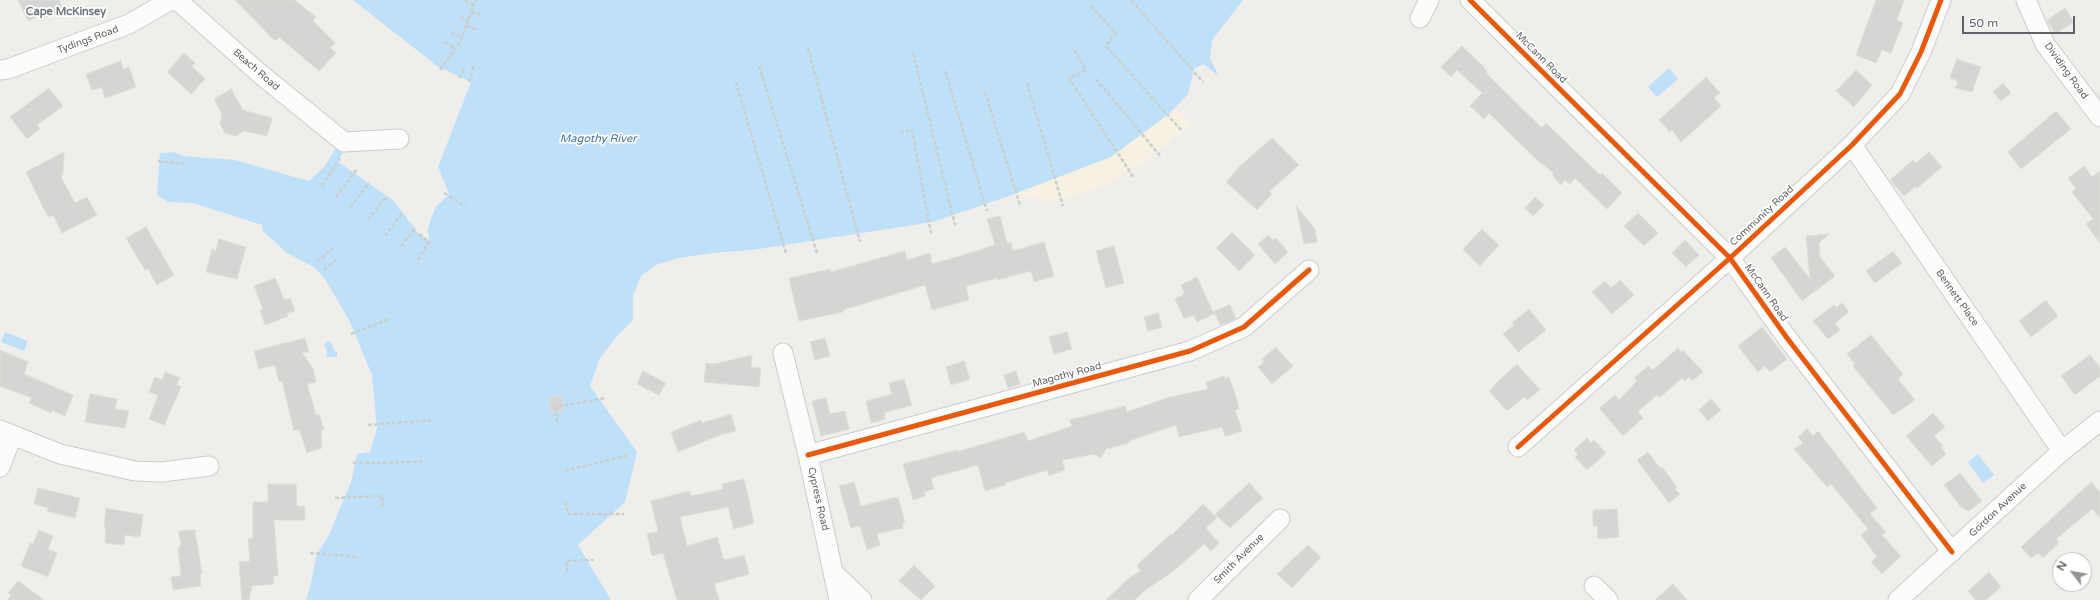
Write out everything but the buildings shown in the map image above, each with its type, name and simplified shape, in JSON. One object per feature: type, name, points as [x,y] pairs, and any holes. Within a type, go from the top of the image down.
[{"type":"street","name":"Tydings Road","points":[[0,70],[8,69],[129,24],[171,0]]},
{"type":"street","name":"Beach Road","points":[[177,0],[340,147]]},
{"type":"street","points":[[1420,18],[1429,0]]},
{"type":"street","name":"McCann Road","points":[[1470,0],[1730,258],[1787,338],[1952,552]]},
{"type":"street","name":"Community Road","points":[[1518,447],[1730,258],[1852,145],[1900,94],[1921,52],[1941,0]]},
{"type":"street","name":"Dividing Road","points":[[2026,0],[2045,44],[2100,117]]},
{"type":"street","points":[[340,147],[399,138]]},
{"type":"street","name":"Bennett Place","points":[[1852,145],[2062,451]]},
{"type":"street","name":"Magothy Road","points":[[808,455],[1190,351],[1244,328],[1309,270]]},
{"type":"street","name":"Cypress Road","points":[[783,353],[835,574],[839,600]]},
{"type":"street","name":"Gordon Avenue","points":[[1898,600],[2062,451],[2100,421]]},
{"type":"street","points":[[0,467],[6,433],[60,454],[135,471],[162,472],[209,466]]},
{"type":"street","name":"Smith Avenue","points":[[1198,600],[1280,519]]},
{"type":"street","points":[[835,574],[862,600]]},
{"type":"street","points":[[1594,586],[1608,600]]},
{"type":"path","points":[[440,70],[456,49],[476,0]]},
{"type":"path","points":[[1131,0],[1203,82]]},
{"type":"path","points":[[465,1],[474,5]]},
{"type":"path","points":[[1090,6],[1116,33],[1106,46],[1182,131]]},
{"type":"path","points":[[471,12],[482,15]]},
{"type":"path","points":[[460,17],[469,20]]},
{"type":"path","points":[[466,26],[477,30]]},
{"type":"path","points":[[451,33],[462,37]]},
{"type":"path","points":[[445,42],[456,49]]},
{"type":"path","points":[[808,48],[860,242]]},
{"type":"path","points":[[1074,50],[1086,70],[1069,78],[1134,178]]},
{"type":"path","points":[[913,54],[955,225]]},
{"type":"path","points":[[468,82],[475,63]]},
{"type":"path","points":[[759,66],[817,253]]},
{"type":"path","points":[[459,78],[465,69]]},
{"type":"path","points":[[945,70],[987,211]]},
{"type":"path","points":[[1096,79],[1161,157]]},
{"type":"path","points":[[736,82],[786,253]]},
{"type":"path","points":[[1027,83],[1063,206]]},
{"type":"path","points":[[985,92],[1020,205]]},
{"type":"path","points":[[900,133],[912,130],[931,233]]},
{"type":"path","points":[[322,186],[340,147]]},
{"type":"path","points":[[158,161],[184,164]]},
{"type":"path","points":[[336,197],[357,169]]},
{"type":"path","points":[[350,207],[369,183]]},
{"type":"path","points":[[444,193],[466,206]]},
{"type":"path","points":[[368,220],[387,196]]},
{"type":"path","points":[[385,236],[403,212]]},
{"type":"path","points":[[402,246],[415,229]]},
{"type":"path","points":[[418,260],[428,242],[419,234]]},
{"type":"path","points":[[317,262],[332,248]]},
{"type":"path","points":[[324,270],[337,259]]},
{"type":"path","points":[[350,334],[389,319]]},
{"type":"path","points":[[557,422],[556,407],[606,398]]},
{"type":"path","points":[[368,425],[434,420]]},
{"type":"path","points":[[565,471],[629,455]]},
{"type":"path","points":[[353,463],[422,462]]},
{"type":"path","points":[[335,498],[382,496],[383,506]]},
{"type":"path","points":[[566,502],[568,514],[624,514]]},
{"type":"path","points":[[310,553],[359,557]]},
{"type":"path","points":[[567,572],[566,561],[594,560]]},
{"type":"sand","points":[[1175,108],[1191,124],[1142,164],[1116,180],[1094,190],[1053,200],[1009,196],[1111,157]]},
{"type":"water","name":"Magothy River","points":[[353,0],[1243,0],[1212,40],[1210,59],[1219,76],[1203,64],[1194,69],[1188,94],[1170,113],[1111,157],[1009,196],[933,222],[752,250],[713,253],[678,258],[656,265],[641,276],[633,296],[633,320],[617,336],[600,358],[590,386],[637,452],[625,502],[578,545],[611,600],[306,600],[317,554],[329,535],[351,482],[357,454],[370,452],[377,429],[372,375],[350,322],[325,279],[314,267],[287,253],[263,231],[262,225],[193,203],[168,202],[157,195],[160,153],[173,152],[183,156],[235,160],[309,181],[324,167],[336,148],[343,153],[337,161],[394,201],[419,234],[429,240],[428,228],[432,216],[436,207],[449,194],[438,167],[471,82],[437,66]]},
{"type":"water","points":[[1669,68],[1678,79],[1657,97],[1648,87]]},
{"type":"water","points":[[5,332],[28,341],[24,351],[1,342]]},
{"type":"water","points":[[328,341],[332,344],[334,351],[337,352],[337,357],[326,357],[327,351],[324,345]]},
{"type":"water","points":[[1978,454],[1994,475],[1983,483],[1968,462]]},
{"type":"cycle path","points":[[1470,0],[1730,258],[1787,338],[1952,552]]},
{"type":"cycle path","points":[[1518,447],[1730,258],[1852,145],[1900,94],[1921,52],[1941,0]]},
{"type":"cycle path","points":[[808,455],[1190,351],[1244,327],[1309,270]]},
{"type":"district","name":"Cape McKinsey","points":[[66,12]]}]
